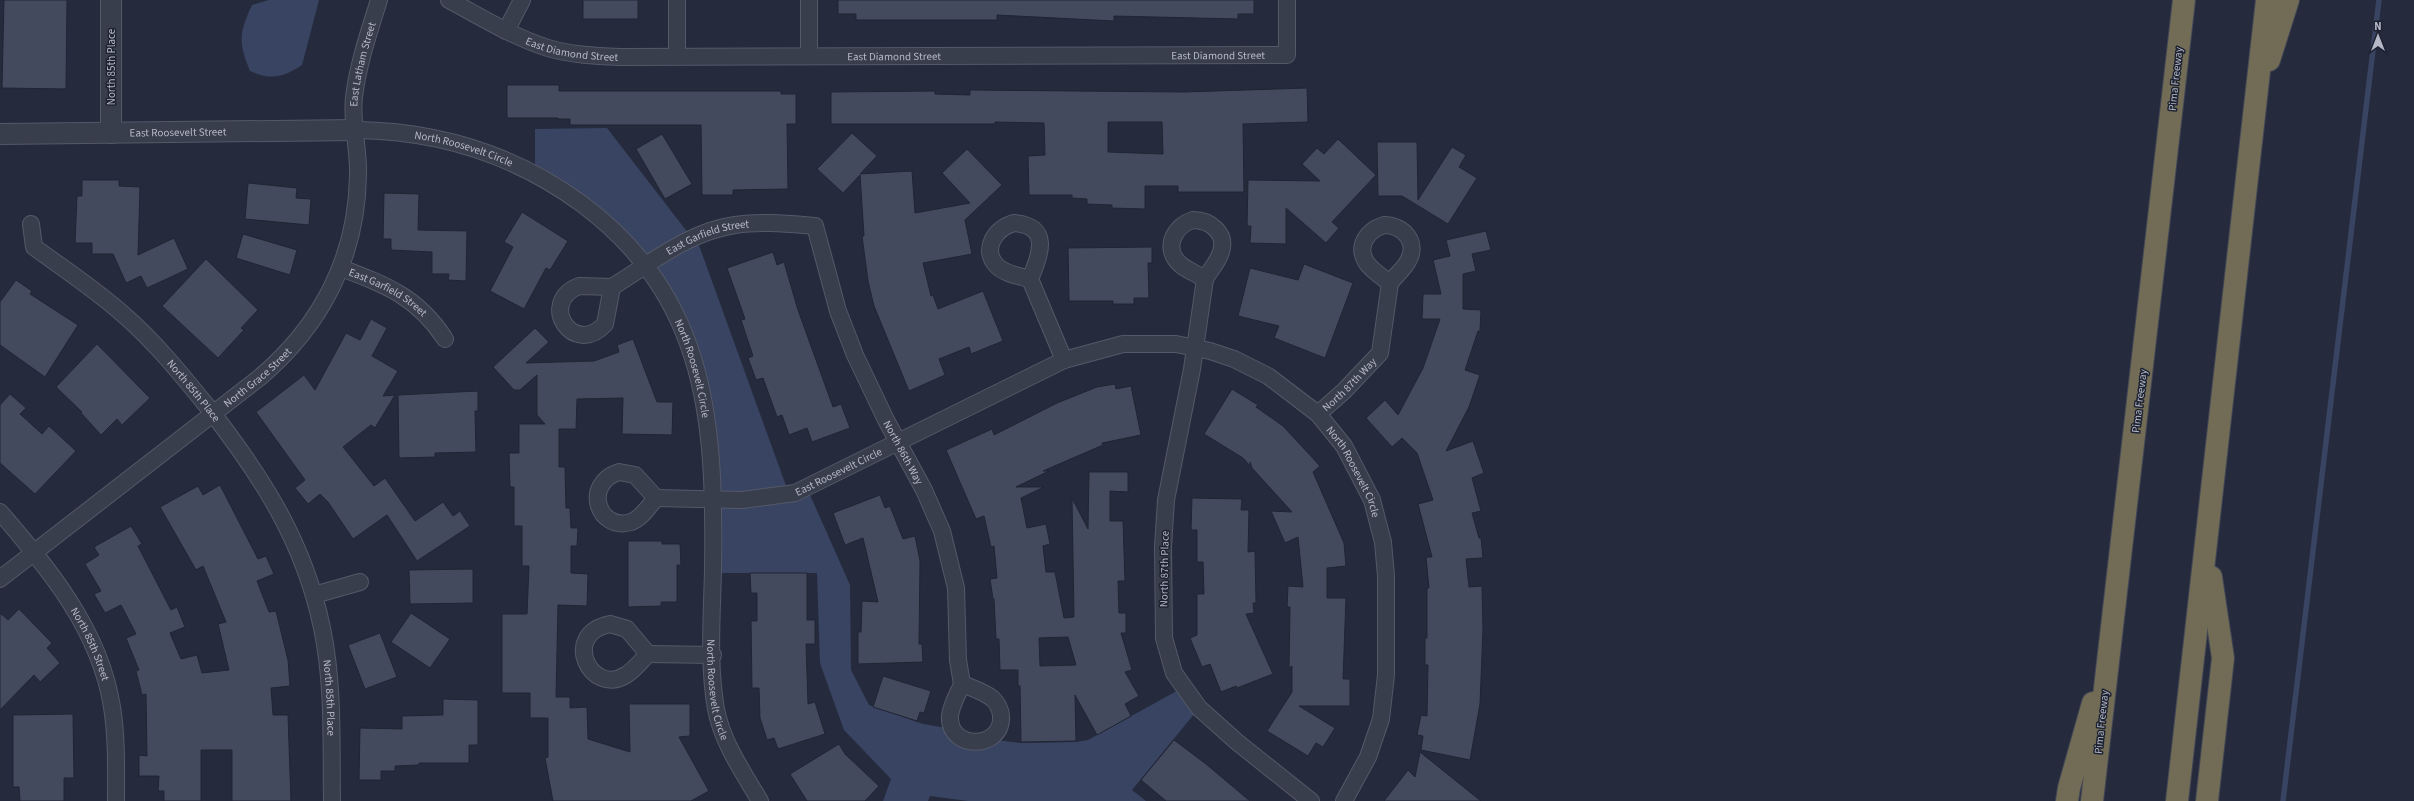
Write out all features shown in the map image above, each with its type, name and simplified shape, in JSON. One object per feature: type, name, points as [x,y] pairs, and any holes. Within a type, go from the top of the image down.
[{"type":"highway","name":"Pima Freeway","points":[[2092,801],[2184,0]]},
{"type":"highway","points":[[2177,801],[2267,0]]},
{"type":"highway","points":[[2257,89],[2272,54],[2288,0]]},
{"type":"highway","points":[[2206,548],[2223,658],[2207,801]]},
{"type":"highway","points":[[2067,801],[2069,788],[2110,642]]},
{"type":"street","name":"North 85th Place","points":[[111,0],[111,133]]},
{"type":"street","name":"East Latham Street","points":[[356,130],[354,98],[363,50],[379,0]]},
{"type":"street","name":"East Diamond Street","points":[[448,0],[506,31],[549,48],[592,56],[621,57],[1287,56],[1287,0]]},
{"type":"street","points":[[506,31],[522,0]]},
{"type":"street","points":[[677,0],[677,56]]},
{"type":"street","points":[[809,0],[809,56]]},
{"type":"street","name":"East Roosevelt Street","points":[[0,134],[356,130]]},
{"type":"street","name":"North Roosevelt Circle","points":[[356,130],[395,132],[433,137],[467,144],[503,158],[562,189],[592,212],[647,265],[673,311],[695,361],[708,418],[712,499],[712,655],[716,709],[732,754],[760,801]]},
{"type":"street","name":"North Grace Street","points":[[0,579],[259,378],[293,346],[321,309],[341,268],[351,237],[357,199],[358,154],[356,130]]},
{"type":"street","name":"East Garfield Street","points":[[612,288],[692,238],[734,225],[782,223],[814,226]]},
{"type":"street","name":"North 85th Place","points":[[31,224],[34,247],[106,300],[141,330],[173,364],[243,452],[271,494],[297,547],[314,595],[322,629],[330,686],[332,801]]},
{"type":"street","name":"North 86th Way","points":[[814,226],[838,311],[855,355],[898,443],[924,490],[942,531],[956,588],[958,660],[962,684]]},
{"type":"street","name":"East Garfield Street","points":[[341,268],[378,282],[404,296],[427,315],[445,339]]},
{"type":"street","points":[[1030,279],[1064,360]]},
{"type":"street","name":"North 87th Place","points":[[1205,279],[1195,347],[1166,500],[1163,547],[1164,638],[1174,673],[1199,708],[1237,742],[1311,801]]},
{"type":"street","name":"North 87th Way","points":[[1318,414],[1344,391],[1380,353],[1390,283]]},
{"type":"street","name":"North Roosevelt Circle","points":[[1064,360],[1123,344],[1159,343],[1195,347],[1234,360],[1268,376],[1318,414],[1344,446],[1372,500],[1383,542],[1386,576],[1386,675],[1380,719],[1368,757],[1344,801]]},
{"type":"street","name":"East Roosevelt Circle","points":[[656,498],[757,499],[795,493],[1064,360]]},
{"type":"street","name":"North 85th Street","points":[[0,512],[72,604],[83,623],[101,663],[107,684],[115,728],[116,801]]},
{"type":"street","points":[[314,595],[360,582]]},
{"type":"street","points":[[648,654],[712,655]]},
{"type":"water","points":[[269,0],[319,0],[302,65],[288,73],[276,76],[264,76],[250,71],[242,45],[242,31],[252,5]]},
{"type":"water","points":[[607,128],[692,238],[696,237],[789,494],[807,488],[850,585],[851,670],[869,705],[923,724],[953,729],[989,739],[1020,743],[1076,742],[1088,740],[1184,687],[1199,708],[1132,790],[1146,801],[968,801],[930,796],[928,801],[883,801],[891,779],[844,730],[820,663],[817,573],[713,573],[702,388],[647,265],[535,175],[535,129]]},
{"type":"building","points":[[4,0],[67,0],[66,89],[2,88]]},
{"type":"building","points":[[583,0],[638,0],[638,19],[583,19]]},
{"type":"building","points":[[838,0],[1254,0],[1254,14],[1238,14],[1238,19],[1114,16],[1114,21],[997,15],[997,20],[856,20],[856,14],[838,14]]},
{"type":"building","points":[[507,85],[559,85],[559,91],[781,91],[781,94],[796,94],[796,124],[787,124],[788,189],[733,190],[733,195],[702,195],[701,125],[570,125],[570,119],[507,118]]},
{"type":"building","points":[[1307,88],[1308,122],[1243,124],[1244,192],[1178,192],[1178,186],[1145,186],[1145,209],[1112,208],[1112,205],[1087,204],[1087,199],[1072,198],[1072,195],[1029,195],[1028,156],[1045,155],[1044,123],[995,122],[995,124],[831,124],[831,92],[935,91],[935,94],[970,95],[970,90],[1184,92]],"holes":[[[1108,122],[1162,122],[1163,154],[1108,152]]]},
{"type":"building","points":[[852,133],[877,156],[860,174],[912,171],[915,213],[970,203],[942,173],[967,149],[1002,185],[965,220],[972,254],[923,263],[931,296],[933,295],[938,309],[983,291],[1003,341],[971,354],[969,347],[939,359],[945,375],[909,391],[874,306],[868,281],[862,236],[864,236],[860,175],[843,193],[817,169]]},
{"type":"building","points":[[662,134],[692,184],[665,199],[636,149]]},
{"type":"building","points":[[1338,139],[1376,175],[1332,222],[1339,228],[1326,243],[1286,208],[1286,244],[1250,243],[1251,226],[1247,226],[1248,180],[1320,181],[1302,164],[1317,148],[1324,154]]},
{"type":"building","points":[[1377,142],[1417,142],[1418,200],[1452,147],[1466,155],[1459,167],[1477,178],[1448,224],[1402,196],[1378,196]]},
{"type":"building","points":[[82,180],[119,180],[119,186],[140,187],[138,255],[174,238],[188,269],[147,288],[141,276],[126,283],[113,254],[92,254],[92,243],[75,243],[77,196],[82,196]]},
{"type":"building","points":[[248,183],[297,188],[296,198],[311,199],[309,225],[245,219]]},
{"type":"building","points":[[384,193],[419,194],[418,230],[467,231],[466,281],[448,280],[449,274],[432,274],[432,252],[391,250],[391,239],[383,239]]},
{"type":"building","points":[[522,212],[568,241],[550,270],[546,268],[524,309],[490,291],[513,247],[504,242]]},
{"type":"building","points":[[1486,231],[1491,250],[1472,254],[1476,271],[1463,274],[1463,309],[1481,310],[1480,331],[1478,331],[1465,370],[1480,375],[1469,407],[1446,451],[1473,441],[1484,473],[1472,478],[1481,511],[1472,513],[1479,538],[1481,538],[1483,558],[1466,559],[1469,587],[1482,586],[1483,629],[1480,704],[1470,760],[1421,750],[1423,736],[1417,735],[1421,715],[1427,716],[1428,665],[1425,665],[1425,638],[1427,638],[1427,588],[1429,588],[1426,557],[1432,557],[1418,504],[1433,500],[1417,453],[1402,438],[1392,447],[1366,418],[1385,400],[1398,415],[1423,368],[1440,319],[1422,319],[1423,294],[1441,294],[1433,260],[1450,256],[1446,240]]},
{"type":"building","points":[[243,234],[297,250],[290,275],[236,258]]},
{"type":"building","points":[[1152,247],[1152,263],[1148,263],[1149,298],[1134,298],[1134,304],[1113,304],[1113,301],[1069,301],[1068,248]]},
{"type":"building","points":[[773,252],[777,265],[784,262],[798,310],[833,407],[841,404],[850,428],[812,442],[807,428],[789,435],[782,415],[777,417],[763,378],[756,380],[748,358],[753,356],[741,320],[745,319],[727,268]]},
{"type":"building","points":[[206,259],[258,310],[241,328],[244,330],[218,358],[162,306]]},
{"type":"building","points":[[1304,264],[1353,283],[1325,358],[1274,338],[1279,326],[1238,316],[1250,268],[1298,280]]},
{"type":"building","points":[[16,280],[32,291],[30,294],[78,325],[45,377],[0,345],[0,302]]},
{"type":"building","points":[[371,319],[387,328],[372,356],[398,371],[383,396],[395,395],[375,428],[371,425],[343,447],[374,486],[385,478],[415,521],[443,502],[453,516],[460,511],[470,526],[417,561],[387,515],[353,539],[328,502],[320,494],[308,504],[295,488],[305,480],[256,412],[304,375],[315,390],[346,333],[360,340]]},
{"type":"building","points":[[535,328],[549,342],[526,363],[594,361],[619,352],[617,345],[633,339],[657,402],[673,402],[672,435],[622,434],[623,398],[577,399],[576,429],[559,429],[559,467],[565,467],[566,508],[570,508],[571,528],[578,528],[577,546],[571,546],[571,573],[588,574],[587,606],[558,605],[556,697],[570,697],[570,708],[587,707],[588,739],[630,752],[629,704],[690,704],[690,736],[679,737],[709,791],[691,801],[553,801],[545,758],[548,757],[548,718],[530,718],[530,693],[502,693],[502,614],[527,614],[529,566],[522,566],[522,526],[514,526],[514,487],[510,487],[509,453],[519,453],[519,424],[545,424],[537,415],[537,375],[520,390],[514,390],[493,367]]},
{"type":"building","points":[[97,344],[150,398],[122,425],[117,419],[101,435],[81,413],[82,412],[56,387]]},
{"type":"building","points":[[1115,384],[1116,389],[1131,386],[1141,435],[1102,443],[1103,445],[1043,471],[1049,471],[1016,487],[1044,487],[1021,498],[1027,528],[1046,524],[1050,544],[1043,546],[1046,572],[1055,572],[1064,618],[1074,617],[1072,498],[1088,529],[1089,472],[1128,472],[1128,492],[1110,491],[1110,521],[1123,521],[1125,581],[1118,581],[1119,613],[1126,613],[1126,633],[1121,633],[1132,670],[1125,672],[1139,696],[1125,704],[1131,716],[1097,735],[1075,695],[1076,741],[1021,742],[1020,686],[1018,686],[1018,670],[1000,670],[999,639],[996,639],[994,599],[990,579],[997,578],[994,546],[991,547],[984,516],[976,519],[946,450],[992,429],[994,435],[1057,403],[1097,387]],"holes":[[[1068,637],[1076,665],[1040,666],[1039,638]]]},
{"type":"building","points":[[1232,389],[1258,405],[1256,407],[1283,426],[1320,466],[1313,472],[1344,543],[1346,566],[1327,568],[1327,598],[1346,598],[1343,679],[1350,679],[1350,706],[1299,706],[1335,728],[1323,747],[1316,743],[1308,756],[1267,731],[1292,692],[1292,666],[1289,668],[1290,607],[1287,607],[1288,586],[1303,587],[1298,537],[1285,543],[1271,511],[1292,512],[1252,468],[1250,462],[1250,466],[1243,458],[1204,434]]},
{"type":"building","points":[[478,391],[478,411],[475,411],[476,452],[435,453],[435,457],[399,458],[398,395]]},
{"type":"building","points":[[10,394],[26,408],[20,414],[42,434],[49,426],[76,451],[35,494],[0,463],[0,405]]},
{"type":"building","points":[[220,485],[258,559],[266,556],[274,574],[257,581],[269,612],[276,611],[288,660],[290,686],[271,688],[273,715],[288,715],[291,801],[232,801],[232,750],[201,750],[201,801],[164,801],[164,791],[158,791],[159,776],[139,776],[139,755],[147,756],[146,694],[142,695],[136,671],[139,670],[126,638],[136,634],[121,605],[105,613],[94,594],[101,591],[85,564],[99,555],[94,547],[131,526],[142,544],[138,546],[171,610],[177,607],[185,627],[170,633],[181,659],[197,655],[202,673],[229,670],[218,624],[226,622],[203,566],[196,570],[160,507],[198,486],[203,495]]},
{"type":"building","points":[[880,495],[885,508],[890,506],[903,539],[915,536],[920,561],[919,644],[922,644],[923,662],[858,664],[858,632],[861,632],[862,601],[878,602],[863,538],[845,545],[833,513]]},
{"type":"building","points":[[1192,498],[1242,499],[1241,510],[1249,510],[1248,552],[1255,551],[1256,603],[1253,603],[1254,613],[1246,614],[1273,674],[1237,688],[1236,686],[1221,692],[1210,664],[1202,667],[1190,638],[1197,635],[1197,594],[1204,594],[1203,562],[1197,562],[1197,530],[1191,530]]},
{"type":"building","points":[[628,541],[662,541],[662,544],[680,544],[681,565],[677,565],[677,602],[661,602],[661,606],[628,607]]},
{"type":"building","points":[[473,569],[473,603],[410,604],[409,570]]},
{"type":"building","points":[[750,573],[807,573],[807,620],[815,620],[815,644],[806,644],[808,704],[815,702],[825,734],[778,749],[774,738],[767,740],[760,718],[759,688],[752,688],[751,621],[757,621],[757,593],[751,593]]},
{"type":"building","points":[[19,609],[52,643],[47,648],[60,663],[40,682],[34,675],[0,710],[0,613],[8,620]]},
{"type":"building","points":[[411,613],[450,639],[430,668],[391,642]]},
{"type":"building","points":[[380,633],[397,677],[365,689],[348,645]]},
{"type":"building","points":[[883,676],[931,691],[924,713],[920,712],[917,721],[873,707]]},
{"type":"building","points":[[443,699],[478,700],[478,745],[469,745],[469,763],[419,763],[419,765],[395,766],[395,771],[381,771],[381,780],[359,780],[360,728],[402,729],[402,716],[443,715]]},
{"type":"building","points":[[73,714],[74,778],[64,778],[64,801],[20,801],[19,787],[13,787],[13,715]]},
{"type":"building","points":[[1174,740],[1206,764],[1250,801],[1166,801],[1141,780]]},
{"type":"building","points":[[839,744],[845,754],[879,786],[865,801],[807,801],[790,774]]},
{"type":"building","points":[[1420,752],[1481,801],[1384,801],[1408,770],[1415,777]]},
{"type":"waterway","points":[[2283,801],[2379,0]]}]
